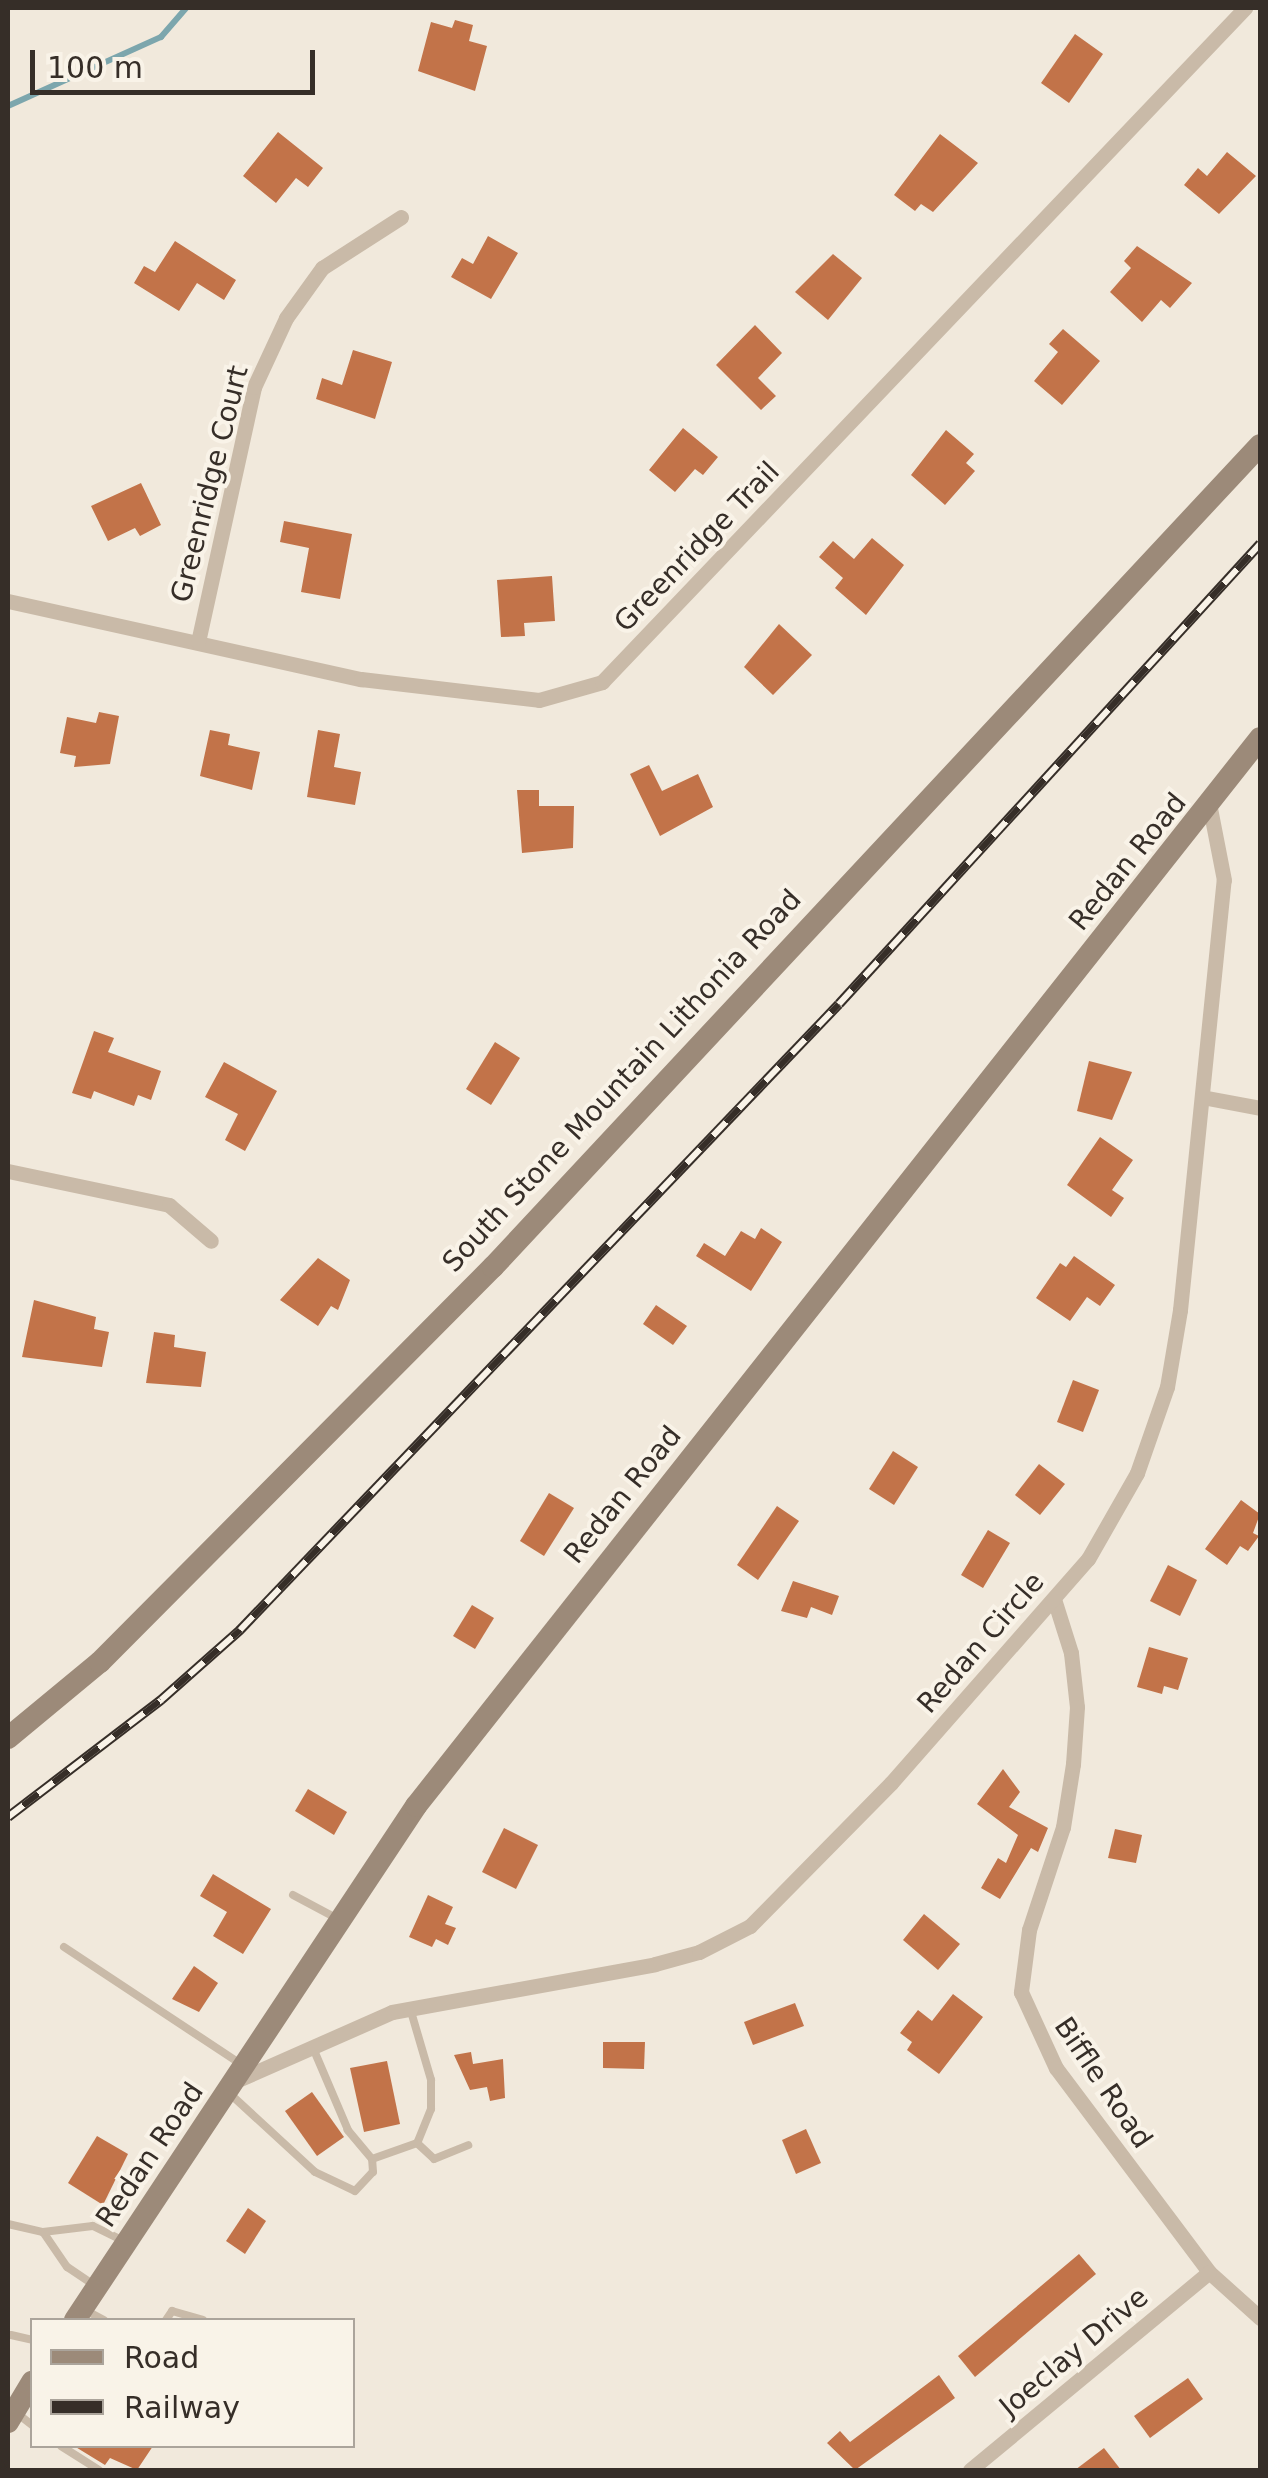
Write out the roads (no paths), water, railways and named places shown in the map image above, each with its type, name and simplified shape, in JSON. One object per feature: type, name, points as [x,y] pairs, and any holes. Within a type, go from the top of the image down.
[{"type":"main road","name":"South Stone Mountain Lithonia Road","points":[[8,1738],[100,1662],[493,1268],[1260,444]]},
{"type":"main road","name":"Redan Road","points":[[79,2314],[236,2080],[338,1918],[499,1698],[1210,808],[1260,740]]},
{"type":"street","name":"Greenridge Trail","points":[[8,601],[362,679],[539,700],[602,682],[1245,8]]},
{"type":"street","name":"Greenridge Court","points":[[198,642],[254,388],[286,318],[322,268],[402,217]]},
{"type":"street","name":"Redan Circle","points":[[236,2080],[311,2044],[410,2008],[655,1964],[699,1952],[750,1926],[790,1893],[1054,1600],[1119,1510],[1167,1387],[1224,880],[1210,808]]},
{"type":"street","points":[[1202,1097],[1260,1108]]},
{"type":"street","points":[[8,1171],[169,1205],[211,1241]]},
{"type":"street","name":"Biffle Road","points":[[1054,1600],[1072,1653],[1077,1707],[1073,1764],[1062,1827],[1029,1930],[1021,1992],[1056,2068],[1209,2272],[1260,2318]]},
{"type":"street","name":"Joeclay Drive","points":[[970,2470],[1209,2272]]},
{"type":"lane","points":[[292,1895],[338,1918]]},
{"type":"lane","points":[[64,1947],[236,2080],[334,2186],[355,2192],[373,2172],[372,2159],[348,2130],[311,2044]]},
{"type":"lane","points":[[372,2159],[416,2144],[431,2109],[430,2080],[410,2008]]},
{"type":"lane","points":[[416,2144],[434,2159],[468,2145]]},
{"type":"lane","points":[[8,2224],[42,2232],[92,2226],[128,2243]]},
{"type":"lane","points":[[42,2232],[67,2268],[97,2288]]},
{"type":"lane","points":[[168,2318],[172,2312],[195,2318]]},
{"type":"lane","points":[[11,2335],[30,2340]]},
{"type":"lane","points":[[64,2448],[99,2470]]},
{"type":"waterway","points":[[8,106],[161,37],[186,8]]},
{"type":"railway","points":[[8,1817],[161,1700],[240,1630],[839,1004],[1260,544]]}]
